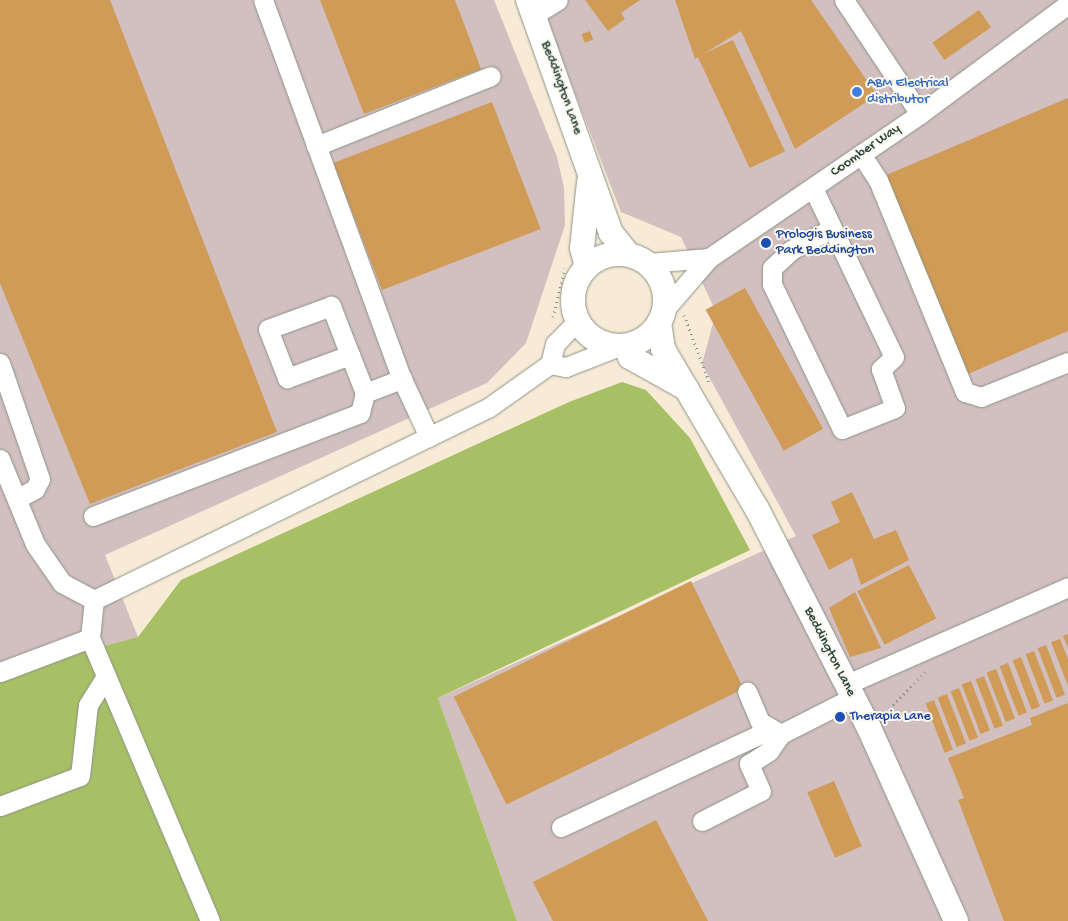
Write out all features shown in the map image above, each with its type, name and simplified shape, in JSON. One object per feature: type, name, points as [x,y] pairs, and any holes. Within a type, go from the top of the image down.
[{"type":"main road","name":"Beddington Lane","points":[[531,7],[611,233],[639,259],[664,287],[669,314],[663,349],[692,394],[757,509],[848,691],[956,921]]},
{"type":"main road","name":"Beddington Lane","points":[[577,264],[582,248],[590,176]]},
{"type":"main road","points":[[639,259],[605,255],[577,264],[573,293],[578,320],[597,341],[622,347],[641,342],[669,314]]},
{"type":"main road","points":[[622,347],[630,357],[692,394]]},
{"type":"street","points":[[263,0],[402,379],[429,437]]},
{"type":"street","points":[[531,7],[558,0]]},
{"type":"street","points":[[844,0],[920,114]]},
{"type":"street","name":"Coomber Way","points":[[669,314],[709,258],[920,114],[1068,4]]},
{"type":"street","points":[[316,146],[491,76]]},
{"type":"street","points":[[861,154],[878,180],[965,392],[982,397],[1068,362]]},
{"type":"street","points":[[813,188],[894,357],[881,369],[895,408],[842,429],[772,284],[772,268],[791,250],[831,229]]},
{"type":"street","name":"Coomber Way","points":[[639,259],[709,258]]},
{"type":"street","points":[[93,516],[360,413],[365,393],[331,306],[268,329],[287,378],[350,355]]},
{"type":"street","points":[[94,600],[488,408],[550,364],[555,344],[578,320]]},
{"type":"street","points":[[550,364],[566,367],[622,347]]},
{"type":"street","points":[[0,363],[40,479],[35,489],[18,498]]},
{"type":"street","points":[[365,393],[402,379]]},
{"type":"street","points":[[0,459],[18,498],[35,544],[62,583],[94,600]]},
{"type":"street","points":[[702,821],[761,791],[749,764],[770,752],[780,734],[848,691],[1068,587]]},
{"type":"street","points":[[94,600],[90,638],[210,921]]},
{"type":"street","points":[[0,672],[90,638]]},
{"type":"street","points":[[0,806],[80,776],[88,704],[106,676]]},
{"type":"street","points":[[747,692],[760,722],[780,734]]},
{"type":"street","points":[[561,827],[760,734],[780,734]]},
{"type":"path","points":[[552,320],[577,264]]},
{"type":"path","points":[[669,314],[709,382],[692,394]]},
{"type":"shaded area","points":[[0,0],[494,0],[557,157],[564,188],[565,225],[526,343],[487,383],[105,555],[138,637],[0,673]]},
{"type":"shaded area","points":[[539,0],[1068,0],[1068,921],[517,921],[438,698],[796,536],[702,364],[716,312],[681,237],[621,212]]},
{"type":"green space","points":[[622,382],[646,390],[690,438],[750,550],[438,698],[517,921],[0,921],[0,673],[138,637],[181,580],[569,402]]},
{"type":"building","points":[[0,0],[110,0],[277,432],[90,504],[0,283]]},
{"type":"building","points":[[320,0],[455,0],[481,69],[364,114]]},
{"type":"building","points":[[585,0],[640,0],[621,13],[625,19],[608,31]]},
{"type":"building","points":[[675,0],[811,0],[877,95],[795,149],[741,31],[695,59]]},
{"type":"building","points":[[979,10],[991,27],[944,60],[932,43]]},
{"type":"building","points":[[590,31],[593,39],[585,43],[582,34]]},
{"type":"building","points":[[733,40],[785,151],[750,168],[698,56]]},
{"type":"building","points":[[1068,98],[1068,331],[968,374],[884,176]]},
{"type":"building","points":[[492,102],[541,229],[382,290],[333,163]]},
{"type":"building","points":[[745,288],[823,429],[784,451],[706,310]]},
{"type":"building","points":[[852,492],[874,539],[896,530],[909,560],[861,585],[852,558],[829,570],[812,535],[840,522],[831,502]]},
{"type":"building","points":[[909,565],[936,618],[885,645],[857,591]]},
{"type":"building","points":[[691,581],[744,689],[506,805],[454,697]]},
{"type":"building","points":[[855,592],[881,648],[850,657],[829,608]]},
{"type":"building","points":[[1068,634],[1068,648],[1063,636]]},
{"type":"building","points":[[1060,639],[1068,659],[1068,686],[1051,642]]},
{"type":"building","points":[[1046,645],[1065,694],[1057,698],[1038,648]]},
{"type":"building","points":[[1034,651],[1053,700],[1045,704],[1026,654]]},
{"type":"building","points":[[1021,657],[1040,706],[1032,710],[1013,660]]},
{"type":"building","points":[[1008,663],[1027,712],[1019,716],[1000,666]]},
{"type":"building","points":[[996,669],[1015,718],[1006,722],[987,673]]},
{"type":"building","points":[[984,676],[1003,725],[995,729],[976,679]]},
{"type":"building","points":[[971,681],[990,730],[981,734],[962,685]]},
{"type":"building","points":[[959,688],[978,737],[970,741],[951,691]]},
{"type":"building","points":[[947,694],[966,743],[957,747],[938,698]]},
{"type":"building","points":[[934,700],[953,749],[945,753],[926,703]]},
{"type":"building","points":[[1068,703],[1068,921],[1004,921],[958,800],[964,798],[948,758],[1032,725],[1030,718]]},
{"type":"building","points":[[834,781],[862,846],[835,858],[807,792]]},
{"type":"building","points":[[656,820],[708,921],[553,921],[533,882]]},
{"type":"place","name":"ABM Electrical distributor","points":[[857,92]]},
{"type":"place","name":"Prologis Business Park Beddington","points":[[766,243]]},
{"type":"place","name":"Therapia Lane","points":[[840,717]]}]
